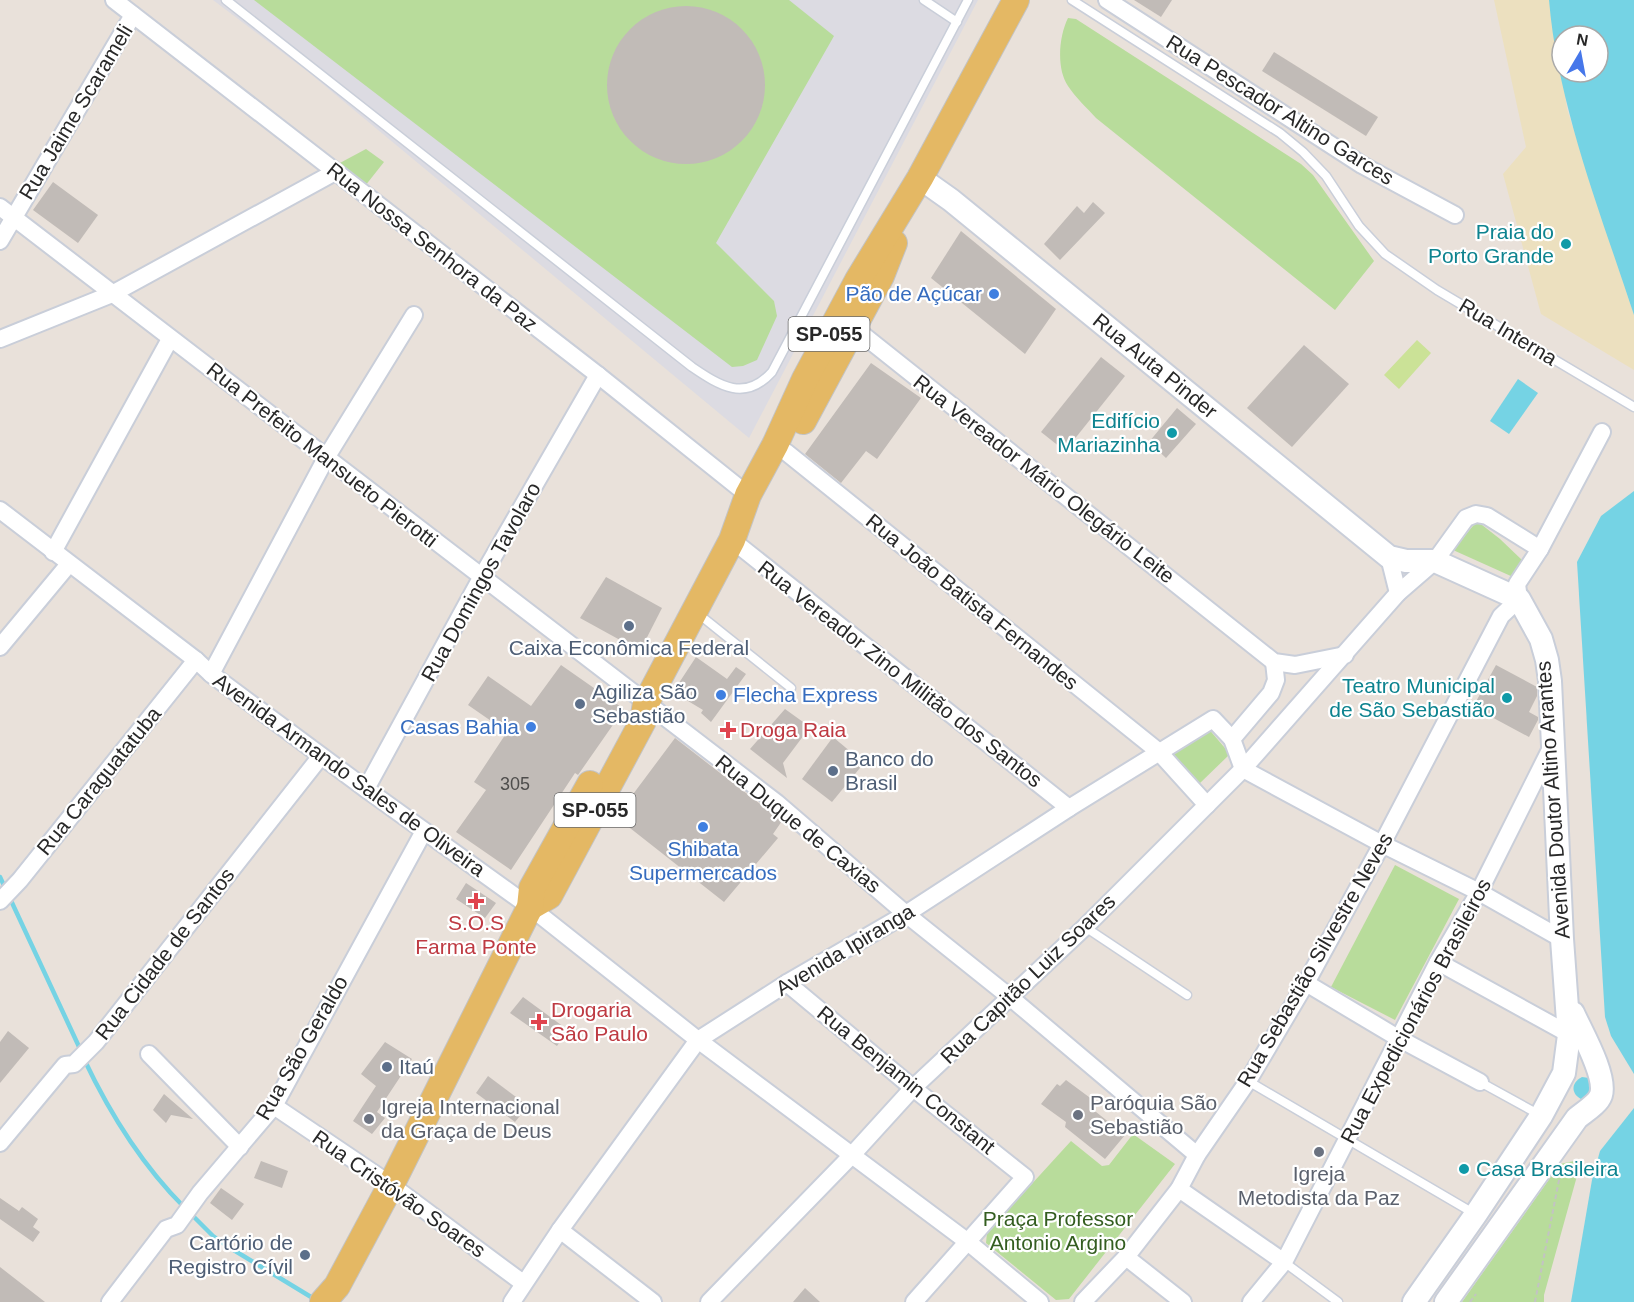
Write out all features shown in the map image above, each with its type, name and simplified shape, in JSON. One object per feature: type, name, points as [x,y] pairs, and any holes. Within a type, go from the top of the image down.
[{"type":"main road","name":"SP-055","points":[[646,703],[732,540],[748,495],[775,445],[805,379],[858,280],[920,178],[1016,0]]},
{"type":"main road","name":"SP-055","points":[[732,540],[759,504],[881,276],[920,178]]},
{"type":"main road","name":"Rua Auta Pinder","points":[[920,178],[951,200],[1389,557]]},
{"type":"main road","points":[[1389,557],[1406,561],[1435,561],[1519,599]]},
{"type":"main road","name":"Avenida Doutor Altino Arantes","points":[[1519,599],[1541,639],[1547,660],[1562,939],[1568,1001],[1577,1038],[1601,1077]]},
{"type":"main road","points":[[331,1297],[391,1185],[530,908],[532,888],[630,713],[646,703]]},
{"type":"main road","name":"Avenida Doutor Altino Arantes","points":[[1414,1302],[1541,1116],[1560,1082],[1577,1038]]},
{"type":"main road","points":[[1446,1302],[1577,1118],[1593,1105],[1601,1095],[1601,1077],[1594,1073],[1560,1082],[1580,1107],[1593,1105]]},
{"type":"street","name":"Rua Nossa Senhora da Paz","points":[[114,0],[748,495]]},
{"type":"street","name":"Rua Pescador Altino Garces","points":[[1107,0],[1362,165],[1455,215]]},
{"type":"street","name":"Rua Jaime Scarameli","points":[[0,241],[134,15]]},
{"type":"street","points":[[0,339],[112,294],[335,172]]},
{"type":"street","name":"Rua Prefeito Mansueto Pierotti","points":[[0,207],[646,703]]},
{"type":"street","points":[[853,327],[848,310],[858,280]]},
{"type":"street","points":[[211,674],[326,458],[414,315]]},
{"type":"street","name":"Rua Vereador Mário Olegário Leite","points":[[853,327],[1274,662]]},
{"type":"street","points":[[53,552],[170,339]]},
{"type":"street","name":"Rua Domingos Tavolaro","points":[[366,789],[597,375]]},
{"type":"street","points":[[1519,599],[1517,584],[1540,549],[1602,432]]},
{"type":"street","name":"Rua João Batista Fernandes","points":[[786,452],[1158,751],[1207,805]]},
{"type":"street","name":"Avenida Armando Sales de Oliveira","points":[[0,510],[196,660],[211,674],[530,908],[698,1040],[968,1242],[1040,1302]]},
{"type":"street","name":"Rua Capitão Luiz Soares","points":[[719,1299],[913,1088],[1085,927],[1243,769],[1398,593],[1435,561],[1466,518],[1476,514],[1487,516],[1540,549]]},
{"type":"street","name":"Rua Vereador Zino Militão dos Santos","points":[[732,540],[1069,808]]},
{"type":"street","points":[[1389,557],[1398,593]]},
{"type":"street","points":[[0,647],[69,564]]},
{"type":"street","name":"Rua Sebastião Silvestre Neves","points":[[1083,1302],[1126,1257],[1179,1189],[1197,1155],[1248,1081],[1306,983],[1382,844],[1501,616],[1519,599]]},
{"type":"street","points":[[1345,655],[1295,665],[1274,662],[1276,680],[1271,693],[1232,739],[1243,769],[1382,844],[1479,892],[1562,939]]},
{"type":"street","name":"Rua Caraguatatuba","points":[[0,902],[196,660]]},
{"type":"street","name":"Rua Duque de Caxias","points":[[646,703],[777,803],[906,914],[1011,998],[1197,1155]]},
{"type":"street","name":"Avenida Ipiranga","points":[[512,1302],[560,1230],[698,1040],[787,983],[906,914],[1158,751],[1213,720],[1232,739]]},
{"type":"street","name":"Rua Expedicionários Brasileiros","points":[[1251,1302],[1284,1262],[1438,962],[1479,892],[1552,745]]},
{"type":"street","name":"Rua Cidade de Santos","points":[[0,1143],[65,1065],[74,1064],[96,1042],[321,756]]},
{"type":"street","name":"Rua São Geraldo","points":[[110,1302],[166,1229],[177,1225],[200,1193],[274,1106],[424,831]]},
{"type":"street","points":[[1438,962],[1577,1038]]},
{"type":"street","name":"Rua Benjamin Constant","points":[[787,983],[1025,1177],[968,1242]]},
{"type":"street","points":[[1306,983],[1398,1038],[1480,1082]]},
{"type":"street","points":[[148,1054],[240,1147]]},
{"type":"street","name":"Rua Cristóvão Soares","points":[[274,1106],[391,1185],[523,1283]]},
{"type":"street","points":[[1179,1189],[1284,1262]]},
{"type":"street","points":[[560,1230],[653,1302]]},
{"type":"street","points":[[914,1302],[968,1242]]},
{"type":"street","points":[[1126,1257],[1183,1302]]},
{"type":"lane","points":[[226,0],[693,367],[728,387],[745,389],[761,384],[772,372],[968,0]]},
{"type":"lane","points":[[924,0],[957,22]]},
{"type":"lane","name":"Rua Interna","points":[[1071,0],[1280,133],[1303,152],[1326,176],[1359,226],[1385,254],[1437,290],[1634,406]]},
{"type":"lane","points":[[696,612],[791,688]]},
{"type":"lane","points":[[1085,927],[1187,995]]},
{"type":"lane","points":[[1248,1081],[1476,1214]]},
{"type":"lane","points":[[1480,1082],[1541,1116]]},
{"type":"lane","points":[[1284,1262],[1338,1302]]},
{"type":"path","points":[[1535,1302],[1560,1173]]},
{"type":"shaded area","points":[[213,0],[978,0],[749,438],[307,71]]},
{"type":"green space","points":[[254,0],[789,0],[834,36],[716,243],[774,301],[777,316],[757,360],[743,366],[732,367]]},
{"type":"green space","points":[[1068,18],[1076,19],[1301,164],[1313,175],[1374,261],[1335,310],[1096,118],[1081,102],[1064,79],[1060,61],[1061,43]]},
{"type":"green space","points":[[366,149],[384,162],[365,186],[338,164]]},
{"type":"green space","points":[[1417,340],[1431,353],[1399,389],[1384,375]]},
{"type":"green space","points":[[1477,521],[1523,561],[1513,577],[1453,550]]},
{"type":"green space","points":[[1207,727],[1230,754],[1199,784],[1161,759]]},
{"type":"green space","points":[[1395,865],[1459,899],[1395,1020],[1331,987]]},
{"type":"green space","name":"Praça Professor Antonio Argino","points":[[1133,1134],[1175,1164],[1069,1299],[1056,1300],[986,1243],[987,1233],[1071,1141],[1102,1166],[1109,1165]]},
{"type":"green space","points":[[1574,1161],[1577,1176],[1544,1302],[1462,1302],[1560,1164]]},
{"type":"sand","name":"Praia do Porto Grande","points":[[1494,0],[1556,0],[1558,24],[1550,24],[1550,84],[1564,84],[1567,109],[1634,315],[1634,370],[1541,314],[1503,174],[1526,147]]},
{"type":"water","points":[[1549,0],[1634,0],[1634,315],[1582,160],[1562,84],[1610,84],[1610,24],[1552,24]]},
{"type":"water","points":[[1518,379],[1538,393],[1509,434],[1490,421]]},
{"type":"water","points":[[1634,491],[1634,1074],[1611,1036],[1605,1017],[1577,562],[1601,516]]},
{"type":"water","points":[[1582,1077],[1589,1078],[1596,1089],[1583,1100],[1574,1092],[1575,1082]]},
{"type":"water","points":[[1634,1108],[1634,1302],[1571,1302],[1592,1180],[1600,1151]]},
{"type":"building","points":[[1134,0],[1172,0],[1161,17]]},
{"type":"building","points":[[686,6],[701,7],[716,12],[730,19],[742,29],[752,41],[759,55],[764,70],[764,100],[759,115],[752,129],[742,141],[730,151],[716,158],[701,163],[686,164],[671,163],[656,158],[642,151],[630,141],[620,129],[613,115],[608,100],[607,85],[608,70],[613,55],[620,41],[630,29],[642,19],[656,12],[671,7]]},
{"type":"building","points":[[1274,52],[1378,117],[1366,136],[1262,71]]},
{"type":"building","points":[[53,182],[98,215],[78,243],[33,210]]},
{"type":"building","points":[[1093,202],[1105,213],[1060,260],[1044,244],[1077,206],[1084,213]]},
{"type":"building","name":"Pão de Açúcar","points":[[961,231],[1056,309],[1025,354],[931,278]]},
{"type":"building","points":[[1304,345],[1349,384],[1292,447],[1247,408]]},
{"type":"building","points":[[1101,357],[1125,376],[1065,451],[1041,432]]},
{"type":"building","points":[[871,363],[921,398],[877,459],[866,451],[841,483],[805,454]]},
{"type":"building","name":"Edifício Mariazinha","points":[[1177,408],[1196,424],[1166,458],[1149,442]]},
{"type":"building","points":[[606,577],[662,608],[640,651],[580,618]]},
{"type":"building","points":[[696,657],[727,679],[736,667],[746,674],[711,722],[701,713],[703,710],[673,692]]},
{"type":"building","points":[[561,665],[624,709],[578,775],[575,773],[511,870],[456,832],[486,790],[474,782],[507,732],[468,705],[488,676],[531,706]]},
{"type":"building","name":"Teatro Municipal de São Sebastião","points":[[1496,665],[1537,687],[1537,696],[1529,712],[1538,717],[1538,720],[1529,737],[1473,707]]},
{"type":"building","points":[[785,709],[810,727],[783,763],[787,778],[750,749]]},
{"type":"building","name":"Banco do Brasil","points":[[833,737],[864,763],[832,802],[802,779]]},
{"type":"building","name":"Shibata Supermercados","points":[[675,738],[782,821],[773,834],[778,838],[724,902],[616,817]]},
{"type":"building","name":"S.O.S Farma Ponte","points":[[466,883],[496,903],[485,918],[456,899]]},
{"type":"building","name":"Drogaria São Paulo","points":[[523,997],[568,1030],[557,1046],[510,1013]]},
{"type":"building","points":[[8,1031],[29,1048],[0,1083],[0,1042]]},
{"type":"building","name":"Itaú","points":[[385,1042],[412,1059],[377,1112],[385,1118],[372,1134],[353,1121],[376,1086],[361,1074]]},
{"type":"building","points":[[488,1076],[528,1106],[515,1122],[476,1093]]},
{"type":"building","name":"Paróquia São Sebastião","points":[[1066,1080],[1093,1100],[1091,1108],[1125,1135],[1105,1159],[1065,1127],[1066,1122],[1041,1104],[1057,1084],[1060,1086]]},
{"type":"building","points":[[164,1094],[193,1119],[171,1115],[166,1123],[153,1110]]},
{"type":"building","points":[[261,1161],[288,1171],[282,1188],[254,1178]]},
{"type":"building","points":[[221,1188],[244,1204],[232,1220],[210,1203]]},
{"type":"building","points":[[0,1198],[19,1211],[22,1207],[38,1219],[33,1227],[40,1232],[33,1242],[0,1219]]},
{"type":"building","points":[[0,1267],[45,1302],[0,1302]]},
{"type":"building","points":[[805,1288],[820,1302],[793,1302]]},
{"type":"waterway","points":[[0,877],[81,1051]]},
{"type":"waterway","points":[[84,1059],[105,1099],[140,1156],[184,1207]]},
{"type":"waterway","points":[[190,1213],[213,1236],[227,1246],[316,1300]]},
{"type":"place","name":"Praia do Porto Grande","points":[[1566,244]]},
{"type":"place","name":"Pão de Açúcar","points":[[994,294]]},
{"type":"place","name":"Edifício Mariazinha","points":[[1172,433]]},
{"type":"place","name":"Caixa Econômica Federal","points":[[629,626]]},
{"type":"place","name":"Flecha Express","points":[[721,695]]},
{"type":"place","name":"Teatro Municipal de São Sebastião","points":[[1507,698]]},
{"type":"place","name":"Agiliza São Sebastião","points":[[580,704]]},
{"type":"place","name":"Casas Bahia","points":[[531,727]]},
{"type":"place","name":"Droga Raia","points":[[728,730]]},
{"type":"place","name":"Banco do Brasil","points":[[833,771]]},
{"type":"place","name":"Shibata Supermercados","points":[[703,827]]},
{"type":"place","name":"S.O.S Farma Ponte","points":[[476,901]]},
{"type":"place","name":"Drogaria São Paulo","points":[[539,1022]]},
{"type":"place","name":"Itaú","points":[[387,1067]]},
{"type":"place","name":"Paróquia São Sebastião","points":[[1078,1115]]},
{"type":"place","name":"Igreja Internacional da Graça de Deus","points":[[369,1119]]},
{"type":"place","name":"Igreja Metodista da Paz","points":[[1319,1152]]},
{"type":"place","name":"Casa Brasileira","points":[[1464,1169]]},
{"type":"place","name":"Cartório de Registro Cívil","points":[[305,1255]]}]
